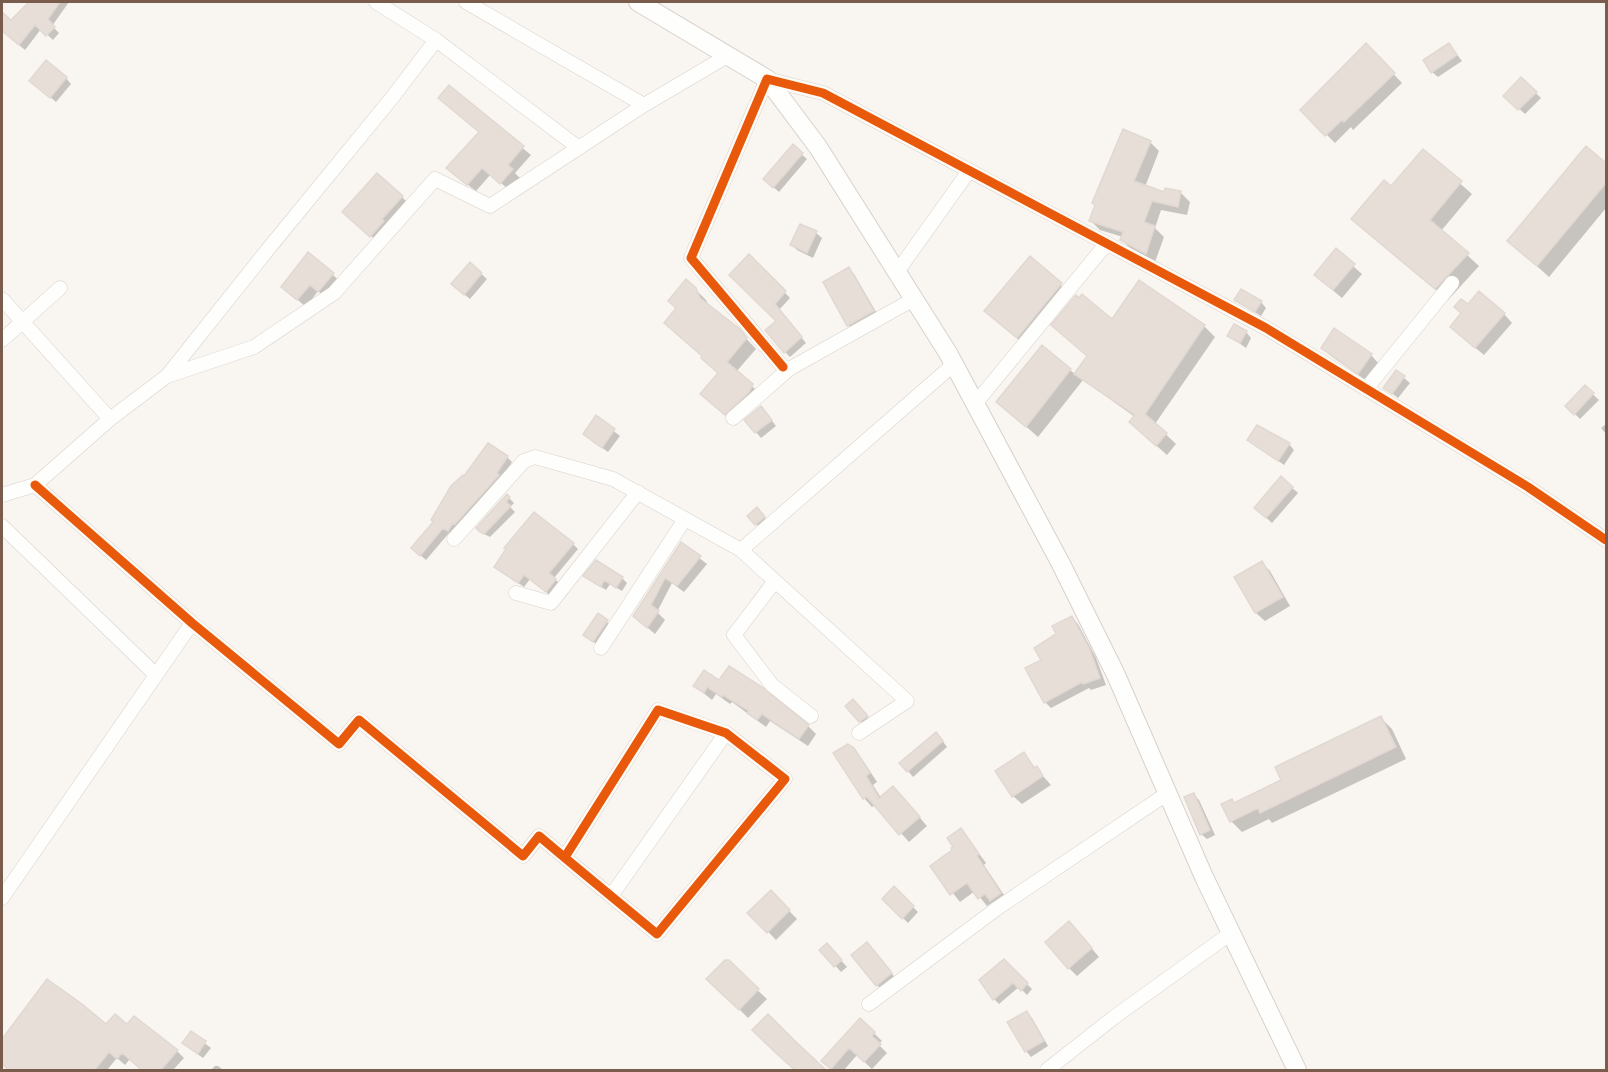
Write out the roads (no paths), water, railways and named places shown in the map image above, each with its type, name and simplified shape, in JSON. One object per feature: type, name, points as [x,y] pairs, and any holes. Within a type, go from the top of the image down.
[{"type":"street","points":[[376,2],[436,40],[579,148]]},
{"type":"street","points":[[466,2],[644,105]]},
{"type":"street","points":[[638,2],[767,79],[823,93],[1266,328],[1528,487],[1606,540]]},
{"type":"street","points":[[2,495],[35,485],[110,419],[167,376],[436,40]]},
{"type":"street","points":[[167,376],[254,347],[334,293],[435,179],[490,206],[644,105],[729,55]]},
{"type":"street","points":[[767,79],[818,147],[914,298],[954,364],[1061,564],[1111,665],[1231,933],[1297,1071]]},
{"type":"street","points":[[767,79],[691,258],[783,367]]},
{"type":"street","points":[[897,272],[969,171]]},
{"type":"street","points":[[975,404],[1107,243]]},
{"type":"street","points":[[1366,389],[1452,283]]},
{"type":"street","points":[[2,340],[60,288]]},
{"type":"street","points":[[733,418],[789,369],[914,298]]},
{"type":"street","points":[[2,299],[110,419]]},
{"type":"street","points":[[741,550],[954,364]]},
{"type":"street","points":[[454,538],[524,461],[535,457],[613,478],[741,550],[907,701],[859,733]]},
{"type":"street","points":[[35,485],[192,622],[339,744],[359,720],[523,856],[539,836],[657,934],[785,779],[726,733],[658,710],[565,857]]},
{"type":"street","points":[[516,593],[551,603],[638,492]]},
{"type":"street","points":[[601,648],[686,519]]},
{"type":"street","points":[[2,526],[156,675]]},
{"type":"street","points":[[775,581],[734,635],[772,685],[811,716]]},
{"type":"street","points":[[2,898],[192,622]]},
{"type":"street","points":[[611,896],[726,733]]},
{"type":"street","points":[[869,1004],[999,908],[1168,793]]},
{"type":"street","points":[[1047,1071],[1113,1018],[1231,933]]}]
